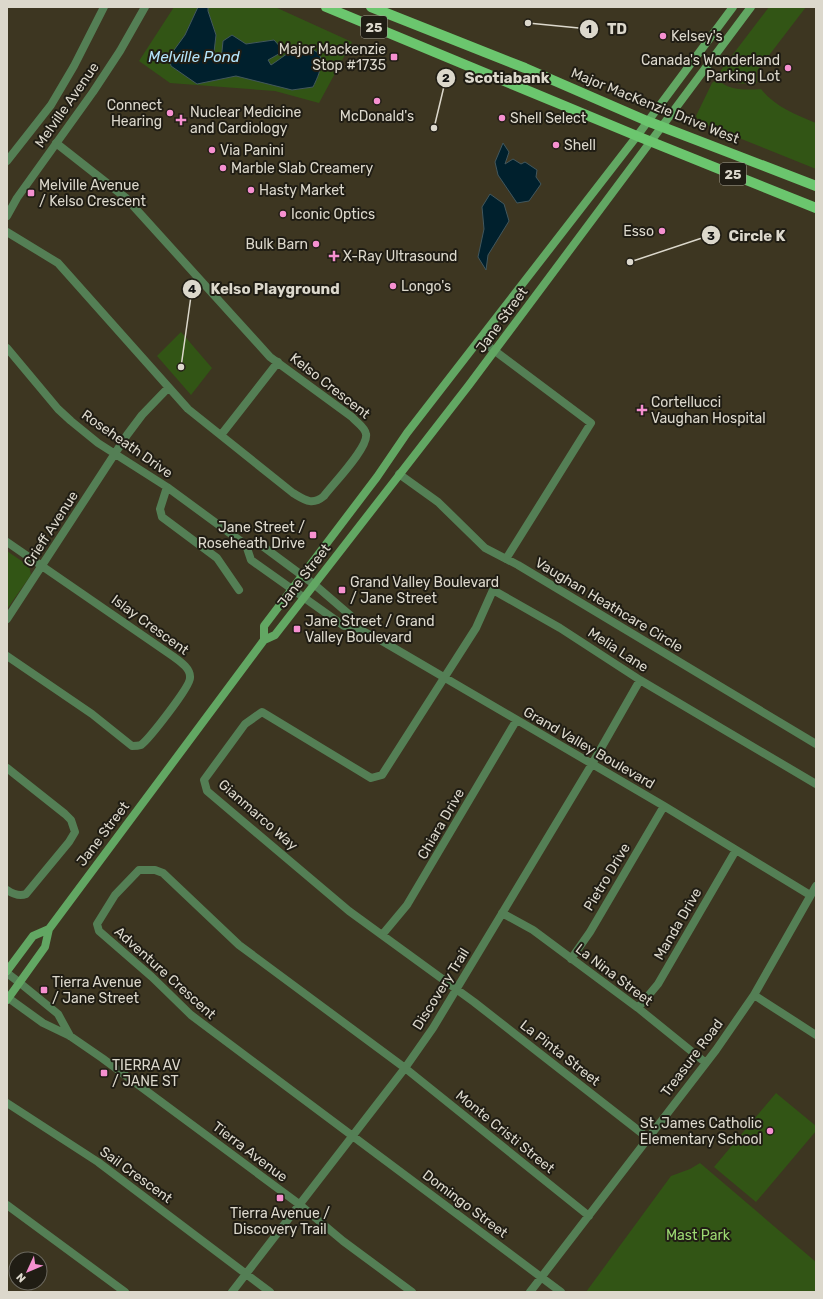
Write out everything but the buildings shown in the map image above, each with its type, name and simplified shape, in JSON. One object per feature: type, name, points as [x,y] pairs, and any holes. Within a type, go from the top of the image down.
[{"type":"main road","name":"25","points":[[326,7],[637,136],[816,208]]},
{"type":"main road","name":"Major MacKenzie Drive West","points":[[371,7],[525,68],[647,121],[816,186]]},
{"type":"main road","name":"Jane Street","points":[[264,640],[264,626],[303,576],[429,404],[637,136],[733,7]]},
{"type":"main road","name":"Jane Street","points":[[8,998],[45,947],[49,929],[264,640],[275,635],[315,585],[494,351],[751,7]]},
{"type":"main road","name":"Jane Street","points":[[7,972],[33,936],[49,929]]},
{"type":"street","points":[[7,161],[51,105],[74,66],[104,7]]},
{"type":"street","name":"Melville Avenue","points":[[7,216],[17,198],[120,51],[145,7]]},
{"type":"street","name":"Kelso Crescent","points":[[7,232],[58,262],[188,409],[293,493],[306,500],[313,502],[318,501],[324,496],[364,446],[366,433],[364,428],[270,357],[126,198],[56,143]]},
{"type":"street","points":[[487,345],[591,423],[506,559]]},
{"type":"street","name":"Roseheath Drive","points":[[7,348],[58,409],[98,443],[167,487],[246,545],[251,560],[293,588]]},
{"type":"street","points":[[221,435],[278,362]]},
{"type":"street","name":"Crieff Avenue","points":[[7,619],[142,415],[168,388]]},
{"type":"street","name":"Vaughan Heathcare Circle","points":[[399,474],[438,502],[478,542],[816,744]]},
{"type":"street","points":[[167,487],[160,509],[162,517],[217,558],[239,590]]},
{"type":"street","points":[[7,542],[42,567]]},
{"type":"street","name":"Roseheath Drive","points":[[246,545],[262,545],[303,576]]},
{"type":"street","name":"Islay Crescent","points":[[7,656],[92,714],[132,746],[140,745],[147,739],[189,684],[189,671],[174,657],[42,567]]},
{"type":"street","name":"Grand Valley Boulevard","points":[[303,576],[351,616],[353,626]]},
{"type":"street","name":"Grand Valley Boulevard","points":[[293,588],[344,626],[353,626],[664,806],[810,895]]},
{"type":"street","name":"Melia Lane","points":[[444,679],[476,628],[494,590],[560,628],[640,680],[816,784]]},
{"type":"street","name":"Gianmarco Way","points":[[444,679],[382,775],[371,778],[262,712],[246,724],[204,780],[208,791],[349,911],[456,989]]},
{"type":"street","name":"Discovery Trail","points":[[232,1292],[405,1068],[433,1028],[592,764],[640,680]]},
{"type":"street","name":"Chiara Drive","points":[[382,935],[407,905],[516,721]]},
{"type":"street","points":[[7,768],[65,814],[71,820],[75,832],[69,842],[26,894],[19,896],[7,890]]},
{"type":"street","name":"Pietro Drive","points":[[571,959],[590,932],[664,806]]},
{"type":"street","name":"Manda Drive","points":[[638,1008],[658,984],[736,850]]},
{"type":"street","name":"Adventure Crescent","points":[[352,1137],[191,1015],[152,977],[99,931],[97,924],[115,895],[139,870],[155,870],[163,873],[239,945],[405,1068]]},
{"type":"street","name":"Treasure Road","points":[[530,1292],[706,1063],[754,995],[816,886]]},
{"type":"street","name":"La Nina Street","points":[[502,913],[533,930],[638,1008],[706,1063]]},
{"type":"street","name":"Tierra Avenue","points":[[7,972],[58,1014],[70,1036]]},
{"type":"street","name":"La Pinta Street","points":[[456,989],[648,1138]]},
{"type":"street","points":[[754,995],[816,1035]]},
{"type":"street","name":"Tierra Avenue","points":[[8,998],[43,1023],[70,1036],[299,1204],[343,1241],[412,1292]]},
{"type":"street","name":"Monte Cristi Street","points":[[405,1068],[589,1216]]},
{"type":"street","name":"Sail Crescent","points":[[7,1103],[98,1162],[270,1292]]},
{"type":"street","name":"Domingo Street","points":[[352,1137],[562,1292]]},
{"type":"street","points":[[7,1205],[98,1270],[125,1292]]},
{"type":"green space","points":[[174,7],[275,7],[352,42],[319,103],[275,91],[170,83],[139,61]]},
{"type":"green space","points":[[769,7],[806,7],[757,71],[757,83],[747,84],[728,81],[720,75],[721,70]]},
{"type":"green space","points":[[717,79],[732,88],[761,89],[779,105],[816,123],[816,169],[699,122],[696,116],[712,83]]},
{"type":"green space","points":[[181,332],[212,368],[191,395],[157,356]]},
{"type":"green space","points":[[7,551],[29,566],[31,575],[7,609]]},
{"type":"green space","points":[[776,1093],[816,1126],[816,1131],[756,1202],[714,1167]]},
{"type":"green space","name":"Mast Park","points":[[700,1163],[816,1262],[816,1292],[586,1292],[671,1176],[690,1169]]},
{"type":"water","name":"Melville Pond","points":[[198,7],[208,7],[216,35],[213,61],[221,61],[223,41],[232,35],[246,44],[274,40],[284,51],[268,60],[271,65],[297,48],[308,49],[319,54],[321,59],[320,70],[313,87],[292,90],[236,76],[197,84],[171,66],[169,57],[185,35]]},
{"type":"water","points":[[503,143],[509,152],[505,164],[513,159],[521,164],[525,162],[537,170],[536,177],[541,184],[529,201],[517,203],[498,175],[495,162]]},
{"type":"water","points":[[490,194],[504,204],[509,221],[488,255],[486,270],[478,257],[484,229],[482,207]]},
{"type":"place","name":"TD","points":[[528,23]]},
{"type":"place","name":"Kelsey's","points":[[663,36]]},
{"type":"place","name":"Major Mackenzie Stop #1735","points":[[394,57]]},
{"type":"place","name":"Canada's Wonderland Parking Lot","points":[[788,68]]},
{"type":"place","name":"McDonald's","points":[[377,101]]},
{"type":"place","name":"Connect Hearing","points":[[170,113]]},
{"type":"place","name":"Shell Select","points":[[502,118]]},
{"type":"place","name":"Nuclear Medicine and Cardiology","points":[[181,120]]},
{"type":"place","name":"Scotiabank","points":[[434,128]]},
{"type":"place","name":"Shell","points":[[556,145]]},
{"type":"place","name":"Via Panini","points":[[212,150]]},
{"type":"place","name":"Marble Slab Creamery","points":[[223,168]]},
{"type":"place","name":"Hasty Market","points":[[251,190]]},
{"type":"place","name":"Melville Avenue / Kelso Crescent","points":[[31,193]]},
{"type":"place","name":"Iconic Optics","points":[[283,214]]},
{"type":"place","name":"Esso","points":[[662,231]]},
{"type":"place","name":"Bulk Barn","points":[[316,244]]},
{"type":"place","name":"X-Ray Ultrasound","points":[[334,256]]},
{"type":"place","name":"Circle K","points":[[630,262]]},
{"type":"place","name":"Longo's","points":[[393,286]]},
{"type":"place","name":"Kelso Playground","points":[[181,367]]},
{"type":"place","name":"Cortellucci Vaughan Hospital","points":[[642,410]]},
{"type":"place","name":"Jane Street / Roseheath Drive","points":[[313,535]]},
{"type":"place","name":"Grand Valley Boulevard / Jane Street","points":[[342,590]]},
{"type":"place","name":"Jane Street / Grand Valley Boulevard","points":[[297,629]]},
{"type":"place","name":"Tierra Avenue / Jane Street","points":[[44,990]]},
{"type":"place","name":"TIERRA AV / JANE ST","points":[[104,1073]]},
{"type":"place","name":"St. James Catholic Elementary School","points":[[770,1131]]},
{"type":"place","name":"Tierra Avenue / Discovery Trail","points":[[280,1198]]}]
